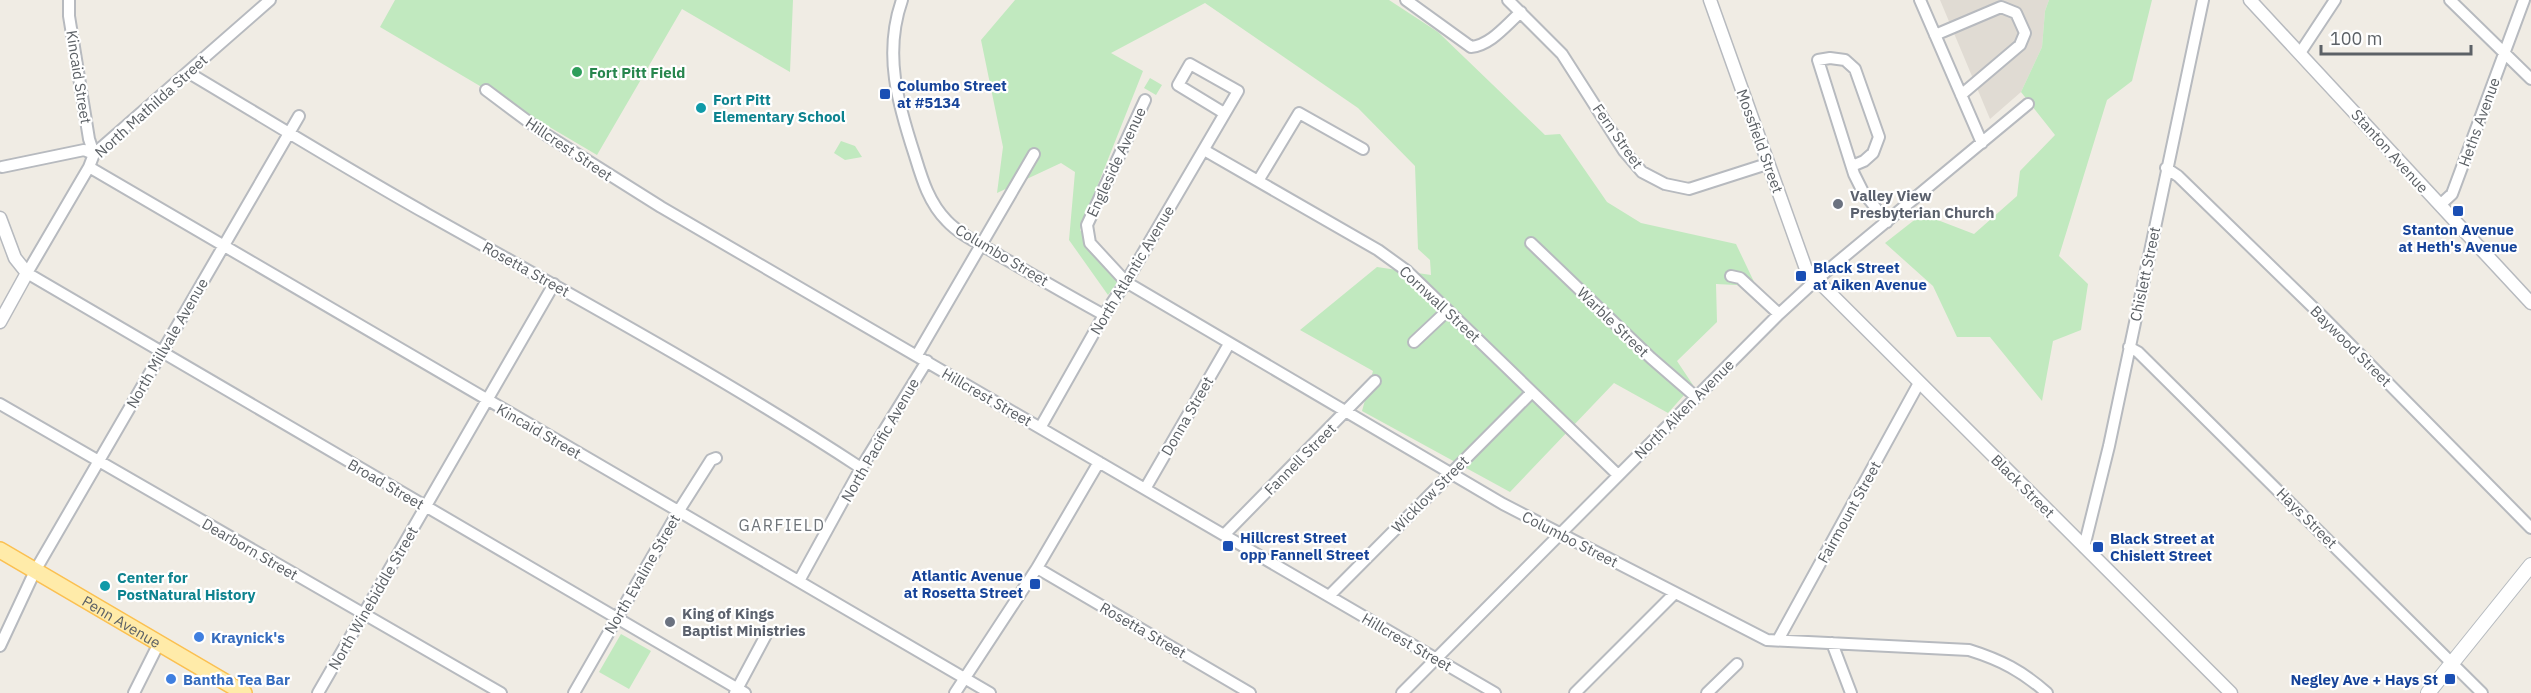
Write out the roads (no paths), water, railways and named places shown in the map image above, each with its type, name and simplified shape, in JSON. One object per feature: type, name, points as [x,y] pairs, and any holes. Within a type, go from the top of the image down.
[{"type":"main road","name":"Penn Avenue","points":[[0,550],[244,693]]},
{"type":"main road","points":[[2428,693],[2531,565]]},
{"type":"street","name":"Kincaid Street","points":[[69,0],[69,16],[94,154]]},
{"type":"street","name":"North Mathilda Street","points":[[0,322],[94,154],[270,0]]},
{"type":"street","name":"Columbo Street","points":[[902,0],[896,15],[892,54],[893,77],[898,106],[927,193],[946,221],[982,245],[1104,315]]},
{"type":"street","points":[[1406,0],[1471,47],[1481,46],[1521,12]]},
{"type":"street","name":"Fern Street","points":[[1508,0],[1562,54],[1624,151],[1642,172],[1665,184],[1689,189],[1767,164]]},
{"type":"street","name":"Mossfield Street","points":[[1710,0],[1806,269],[1816,280]]},
{"type":"street","points":[[1920,0],[1982,143]]},
{"type":"street","name":"Chislett Street","points":[[2084,547],[2109,446],[2128,347],[2150,256],[2166,168],[2203,0]]},
{"type":"street","name":"Stanton Avenue","points":[[2250,0],[2531,303]]},
{"type":"street","points":[[2300,53],[2335,0]]},
{"type":"street","points":[[2450,0],[2531,79]]},
{"type":"street","name":"Heths Avenue","points":[[2440,206],[2452,194],[2524,0]]},
{"type":"street","points":[[1935,35],[2001,7],[2016,13],[2025,33],[2024,40],[1961,95]]},
{"type":"street","points":[[1852,166],[1864,161],[1873,153],[1879,137],[1855,69],[1845,60],[1830,58],[1818,60],[1852,166],[1863,192],[1887,222]]},
{"type":"street","name":"North Atlantic Avenue","points":[[1040,428],[1104,315],[1126,282],[1238,91],[1190,64],[1178,85],[1224,113]]},
{"type":"street","name":"Rosetta Street","points":[[189,73],[426,213],[753,399],[861,468]]},
{"type":"street","name":"Hillcrest Street","points":[[486,90],[544,135],[607,174],[1495,693]]},
{"type":"street","name":"Engleside Avenue","points":[[1126,282],[1090,243],[1087,225],[1145,100]]},
{"type":"street","name":"North Aiken Avenue","points":[[1402,693],[1779,314],[1816,280],[2028,105]]},
{"type":"street","points":[[1258,181],[1299,113],[1363,148]]},
{"type":"street","name":"North Millvale Avenue","points":[[0,646],[36,571],[288,131],[299,116]]},
{"type":"street","points":[[2,168],[84,150],[94,154]]},
{"type":"street","name":"Cornwall Street","points":[[1204,150],[1378,250],[1407,271],[1618,475]]},
{"type":"street","name":"North Pacific Avenue","points":[[917,355],[1034,154]]},
{"type":"street","name":"Kincaid Street","points":[[89,166],[222,246],[990,693]]},
{"type":"street","name":"Baywood Street","points":[[2166,168],[2178,176],[2324,318],[2531,528]]},
{"type":"street","points":[[0,218],[15,258],[27,273]]},
{"type":"street","name":"Warble Street","points":[[1532,243],[1651,358],[1696,397]]},
{"type":"street","name":"Broad Street","points":[[27,273],[739,692]]},
{"type":"street","points":[[1731,276],[1740,278],[1779,314]]},
{"type":"street","name":"Black Street","points":[[1816,280],[2231,693]]},
{"type":"street","name":"Columbo Street","points":[[1126,282],[1503,504],[1767,640],[1969,650],[1999,659],[2029,678],[2047,693]]},
{"type":"street","name":"North Winebiddle Street","points":[[318,693],[554,284]]},
{"type":"street","points":[[1414,342],[1447,311]]},
{"type":"street","name":"Donna Street","points":[[1145,489],[1229,344]]},
{"type":"street","name":"Hays Street","points":[[2128,347],[2138,352],[2482,693]]},
{"type":"street","name":"North Pacific Avenue","points":[[798,581],[861,468],[927,361]]},
{"type":"street","name":"Fannell Street","points":[[1224,536],[1375,381]]},
{"type":"street","name":"Fairmount Street","points":[[1778,640],[1919,382]]},
{"type":"street","name":"Wicklow Street","points":[[1329,596],[1532,392]]},
{"type":"street","name":"Dearborn Street","points":[[0,404],[501,693]]},
{"type":"street","name":"North Evaline Street","points":[[574,693],[678,512],[711,460],[716,458]]},
{"type":"street","points":[[955,693],[1036,568],[1099,462]]},
{"type":"street","name":"Rosetta Street","points":[[1036,568],[1250,693]]},
{"type":"street","points":[[1575,693],[1675,593]]},
{"type":"street","points":[[739,692],[766,635]]},
{"type":"street","points":[[134,693],[159,643]]},
{"type":"street","points":[[1832,643],[1851,693]]},
{"type":"street","points":[[1707,693],[1737,664]]},
{"type":"place","name":"Fort Pitt Field","points":[[577,72]]},
{"type":"place","name":"Columbo Street at #5134","points":[[885,94]]},
{"type":"place","name":"Fort Pitt Elementary School","points":[[701,108]]},
{"type":"place","name":"Valley View Presbyterian Church","points":[[1838,204]]},
{"type":"place","name":"Stanton Avenue at Heth's Avenue","points":[[2458,211]]},
{"type":"place","name":"Black Street at Aiken Avenue","points":[[1801,276]]},
{"type":"place","name":"Hillcrest Street opp Fannell Street","points":[[1228,546]]},
{"type":"place","name":"Black Street at Chislett Street","points":[[2098,547]]},
{"type":"place","name":"Atlantic Avenue at Rosetta Street","points":[[1035,584]]},
{"type":"place","name":"Center for PostNatural History","points":[[105,586]]},
{"type":"place","name":"King of Kings Baptist Ministries","points":[[670,622]]},
{"type":"place","name":"Kraynick's","points":[[199,637]]},
{"type":"place","name":"Bantha Tea Bar","points":[[171,679]]},
{"type":"place","name":"Negley Ave + Hays St","points":[[2450,679]]},
{"type":"district","name":"GARFIELD","points":[[782,525]]}]
